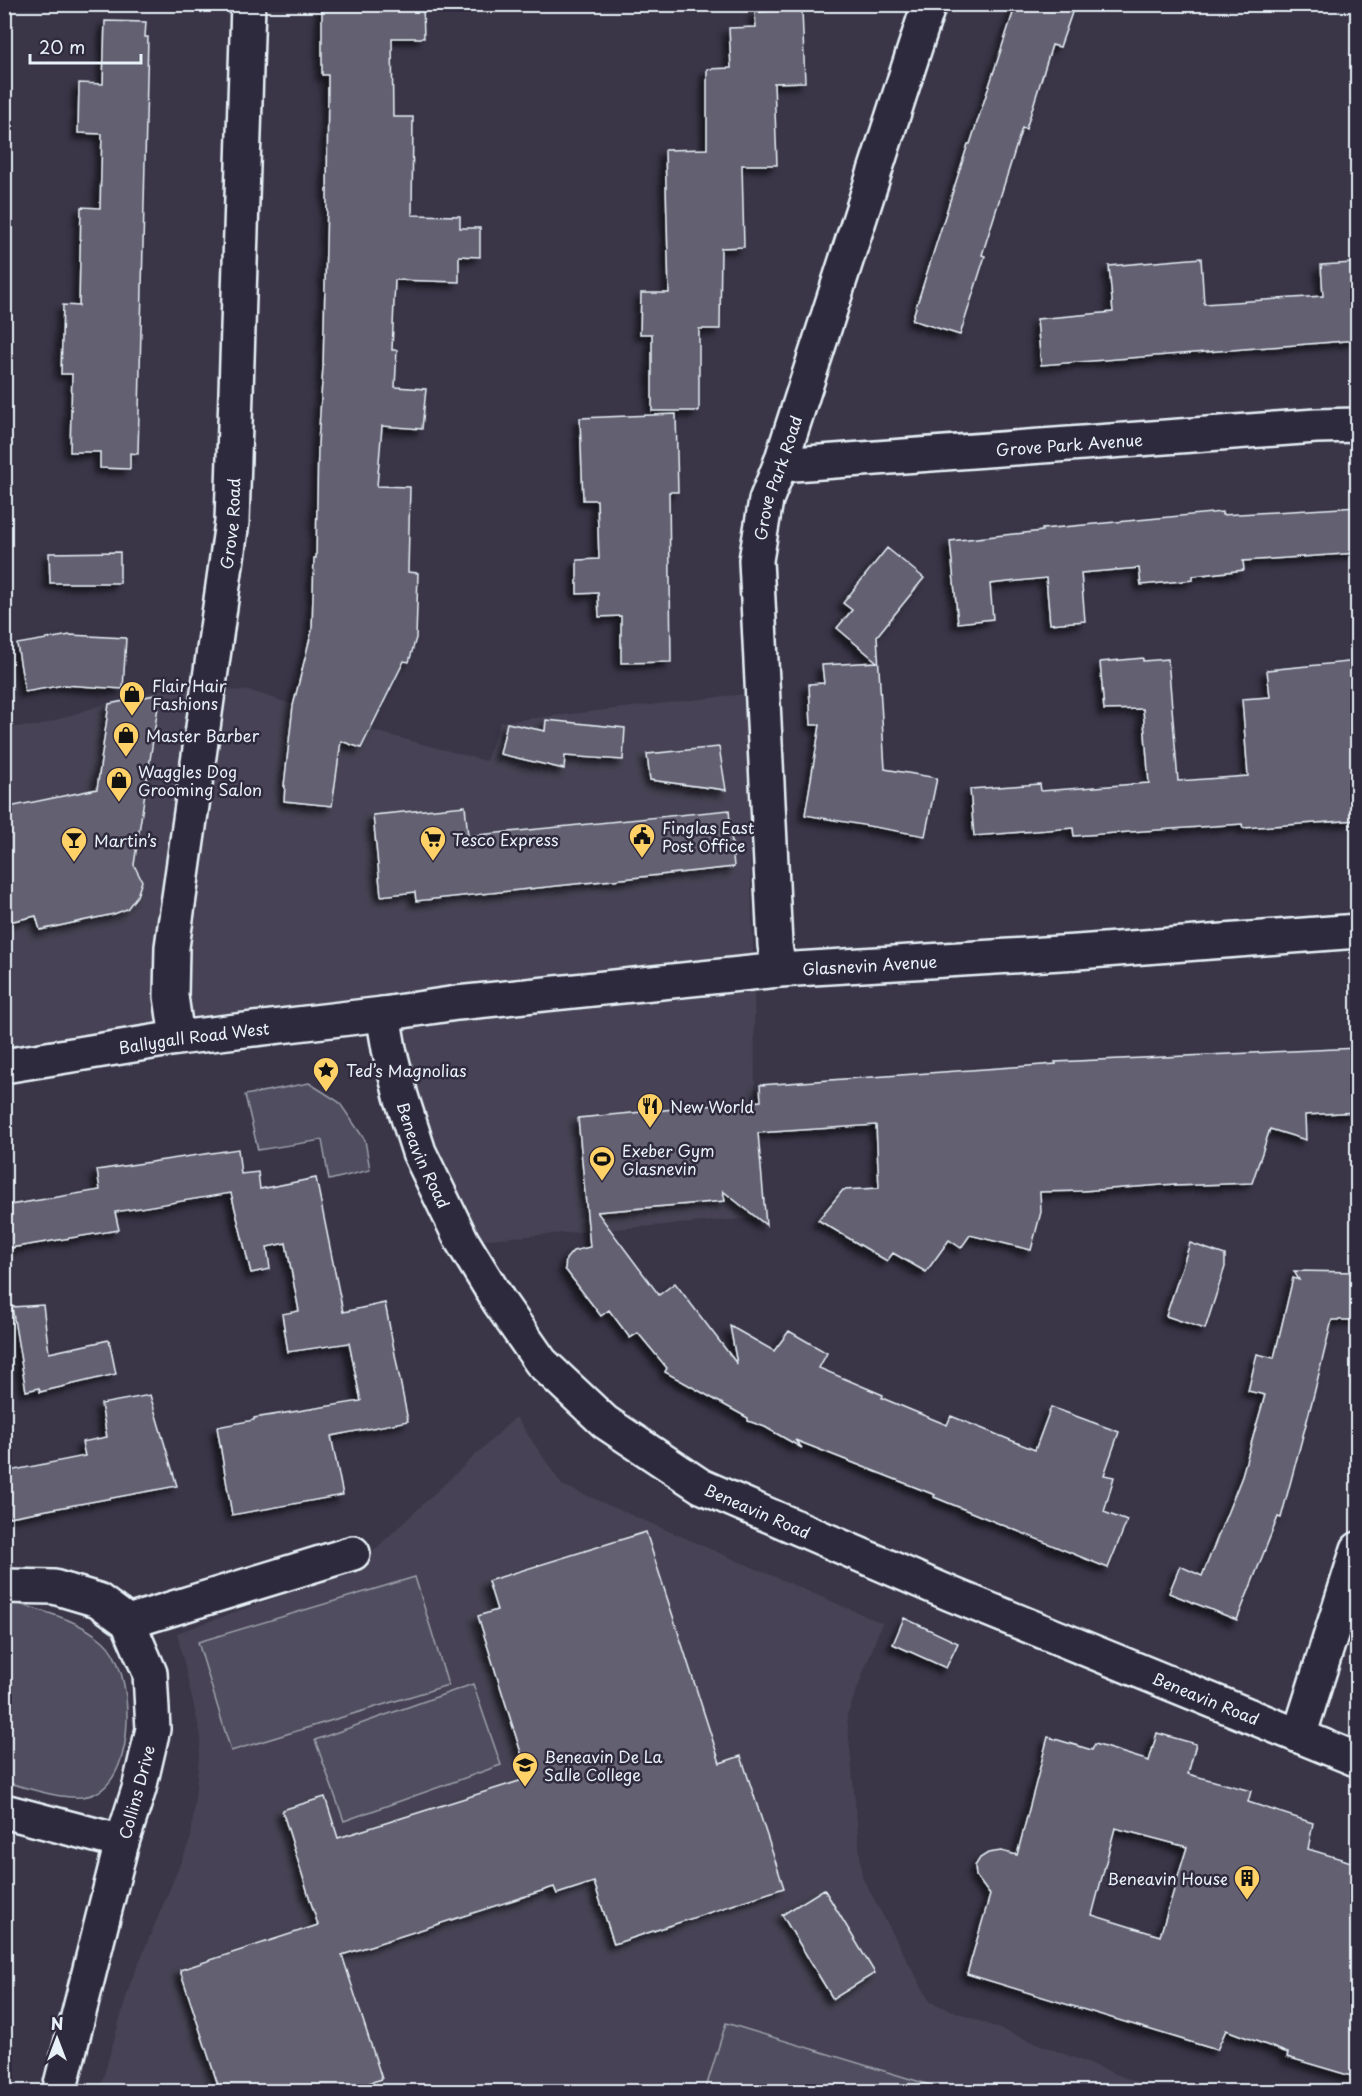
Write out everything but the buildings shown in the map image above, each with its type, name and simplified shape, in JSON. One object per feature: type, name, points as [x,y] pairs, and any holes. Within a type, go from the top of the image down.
[{"type":"street","name":"Grove Road","points":[[177,1038],[171,996],[172,947],[232,522],[248,4]]},
{"type":"street","name":"Grove Park Road","points":[[779,970],[775,945],[756,560],[766,500],[780,465],[929,4]]},
{"type":"street","name":"Grove Park Avenue","points":[[780,465],[1316,426],[1358,425]]},
{"type":"street","name":"Glasnevin Avenue","points":[[383,1014],[488,999],[548,995],[779,970],[1077,952],[1358,931]]},
{"type":"street","name":"Ballygall Road West","points":[[4,1066],[177,1038],[383,1014]]},
{"type":"street","name":"Beneavin Road","points":[[383,1014],[400,1096],[419,1152],[462,1241],[500,1303],[541,1362],[605,1422],[701,1486],[951,1594],[1358,1760]]},
{"type":"street","points":[[1299,1736],[1358,1549]]},
{"type":"street","points":[[4,1586],[54,1587],[98,1600],[128,1622],[353,1553]]},
{"type":"street","name":"Collins Drive","points":[[59,2091],[153,1729],[150,1673],[128,1622]]},
{"type":"street","points":[[4,1810],[122,1842]]},
{"type":"shaded area","points":[[167,688],[251,691],[374,731],[486,761],[500,722],[745,694],[754,979],[755,1102],[767,1217],[464,1241],[388,1024],[5,1077],[4,727],[38,726],[105,704]]},
{"type":"shaded area","points":[[309,1083],[339,1102],[365,1140],[370,1170],[329,1180],[322,1140],[258,1150],[245,1095]]},
{"type":"shaded area","name":"Beneavin De La Salle College","points":[[516,1417],[562,1485],[882,1623],[847,1716],[862,1877],[930,2002],[1160,2091],[99,2092],[130,1984],[191,1838],[201,1737],[177,1633],[354,1569]]},
{"type":"shaded area","points":[[415,1577],[448,1685],[231,1751],[198,1642]]},
{"type":"shaded area","points":[[4,1601],[81,1626],[103,1641],[114,1655],[126,1697],[125,1745],[118,1766],[108,1783],[94,1794],[85,1797],[62,1796],[5,1782]]},
{"type":"shaded area","points":[[473,1684],[501,1765],[344,1821],[315,1740]]},
{"type":"shaded area","points":[[726,2023],[950,2091],[705,2091]]},
{"type":"place","name":"Flair Hair Fashions","points":[[132,717]]},
{"type":"place","name":"Master Barber","points":[[126,758]]},
{"type":"place","name":"Waggles Dog Grooming Salon","points":[[119,803]]},
{"type":"place","name":"Finglas East Post Office","points":[[642,859]]},
{"type":"place","name":"Tesco Express","points":[[433,862]]},
{"type":"place","name":"Martin’s","points":[[74,863]]},
{"type":"place","name":"Ted’s Magnolias","points":[[326,1093]]},
{"type":"place","name":"New World","points":[[650,1129]]},
{"type":"place","name":"Exeber Gym Glasnevin","points":[[602,1182]]},
{"type":"place","name":"Beneavin De La Salle College","points":[[525,1788]]},
{"type":"place","name":"Beneavin House","points":[[1247,1901]]}]
